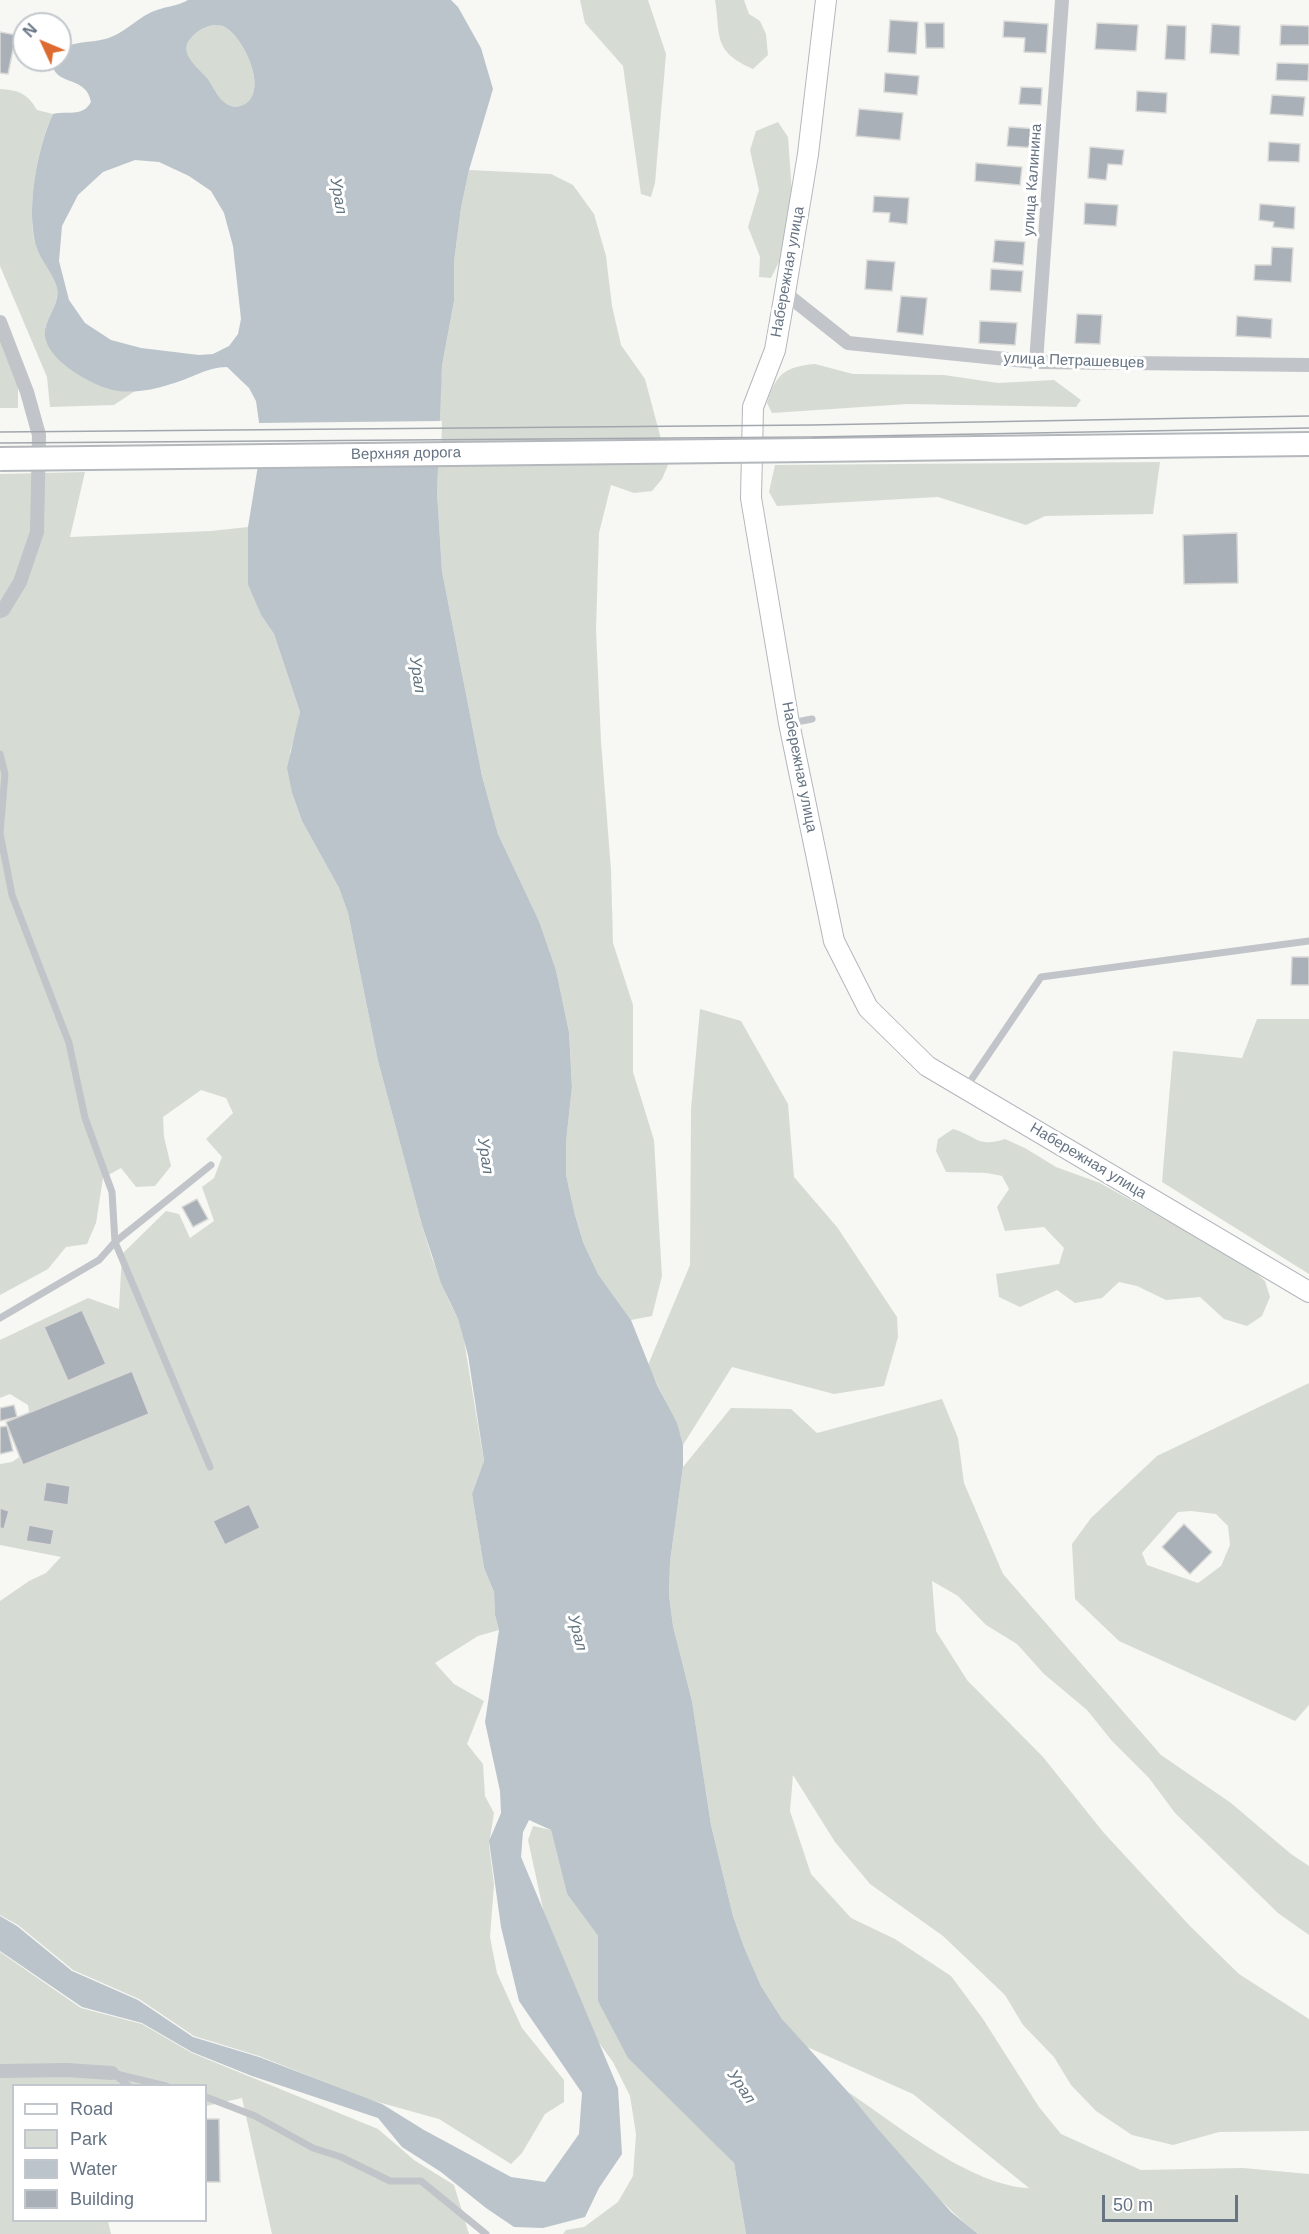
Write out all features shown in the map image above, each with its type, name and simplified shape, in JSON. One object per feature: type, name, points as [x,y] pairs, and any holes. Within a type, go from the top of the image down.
[{"type":"main road","name":"Набережная улица","points":[[826,0],[808,154],[775,350],[753,407],[752,498],[789,723],[834,940],[868,1008],[927,1066],[1309,1292]]},
{"type":"main road","name":"Верхняя дорога","points":[[0,459],[1309,444]]},
{"type":"street","name":"улица Калинина","points":[[1036,362],[1062,0]]},
{"type":"street","name":"улица Петрашевцев","points":[[785,293],[848,343],[1036,362],[1309,365]]},
{"type":"street","points":[[0,322],[27,392],[39,435],[38,532],[20,582],[3,610],[0,611]]},
{"type":"street","points":[[0,2071],[67,2070],[112,2073]]},
{"type":"lane","points":[[789,723],[812,719]]},
{"type":"lane","points":[[0,754],[5,774],[0,833],[12,895],[69,1043],[85,1118],[112,1192],[116,1242],[210,1467]]},
{"type":"lane","points":[[965,1088],[1041,977],[1309,941]]},
{"type":"lane","points":[[0,1318],[99,1260],[116,1242],[211,1165]]},
{"type":"lane","points":[[112,2073],[128,2084]]},
{"type":"lane","points":[[112,2073],[162,2084]]},
{"type":"lane","points":[[207,2097],[255,2116],[312,2148],[341,2157],[390,2181],[420,2181],[486,2234]]},
{"type":"green space","points":[[580,0],[648,0],[666,54],[655,183],[651,197],[641,194],[623,66],[585,23]]},
{"type":"green space","points":[[715,0],[744,0],[749,14],[760,21],[766,34],[768,55],[753,69],[731,56],[725,49],[719,33]]},
{"type":"green space","points":[[214,25],[223,26],[231,31],[245,51],[250,63],[255,87],[252,97],[240,106],[232,106],[221,99],[208,79],[191,60],[186,49],[187,44],[196,33]]},
{"type":"green space","points":[[0,89],[13,90],[22,94],[37,110],[53,114],[39,156],[32,204],[35,241],[57,288],[52,314],[45,328],[121,391],[135,391],[114,405],[50,407],[47,377],[0,266]]},
{"type":"green space","points":[[778,122],[788,137],[793,208],[781,258],[771,278],[759,277],[760,257],[748,227],[759,190],[750,150],[756,131]]},
{"type":"green space","points":[[469,170],[551,174],[573,185],[594,214],[606,256],[612,306],[621,345],[645,379],[668,465],[662,479],[652,491],[634,493],[611,485],[599,533],[596,630],[601,741],[611,870],[613,943],[633,1005],[633,1072],[654,1140],[662,1276],[652,1316],[631,1320],[598,1274],[583,1242],[575,1215],[566,1175],[566,1142],[572,1087],[569,1032],[556,970],[539,921],[498,834],[482,776],[442,571],[437,492],[439,405],[442,366],[454,301],[454,262]]},
{"type":"green space","points":[[0,337],[18,381],[18,408],[0,408]]},
{"type":"green space","points":[[815,364],[853,374],[944,375],[998,383],[1054,380],[1081,400],[1076,407],[907,404],[772,413],[767,403],[778,379],[796,367]]},
{"type":"green space","points":[[1160,462],[1153,514],[1045,516],[1026,525],[938,497],[777,506],[769,492],[775,465]]},
{"type":"green space","points":[[85,472],[70,537],[211,531],[248,527],[248,585],[261,615],[274,634],[300,712],[290,752],[292,793],[302,821],[339,888],[348,913],[378,1061],[422,1225],[432,1258],[458,1319],[464,1340],[484,1462],[472,1494],[484,1568],[494,1592],[495,1615],[499,1630],[478,1636],[435,1663],[454,1684],[484,1701],[467,1744],[483,1764],[485,1796],[494,1813],[489,1845],[494,1885],[490,1937],[497,1973],[522,2028],[564,2080],[564,2102],[545,2114],[522,2153],[511,2164],[439,2119],[367,2099],[259,2056],[194,2036],[139,1999],[73,1970],[18,1925],[0,1915],[0,1601],[29,1581],[46,1573],[61,1557],[0,1545],[0,1464],[12,1462],[31,1449],[32,1430],[28,1405],[10,1394],[0,1398],[0,1340],[88,1298],[119,1309],[122,1254],[166,1211],[179,1214],[190,1238],[214,1221],[202,1187],[214,1178],[222,1157],[206,1139],[233,1113],[226,1098],[201,1090],[163,1117],[164,1137],[171,1166],[155,1186],[136,1187],[121,1168],[103,1178],[96,1223],[87,1244],[66,1247],[48,1269],[0,1295],[0,474]]},
{"type":"green space","points":[[700,1009],[741,1021],[788,1104],[794,1177],[837,1227],[897,1317],[898,1337],[884,1386],[834,1394],[732,1367],[683,1445],[672,1415],[648,1365],[690,1265],[691,1109]]},
{"type":"green space","points":[[1257,1019],[1309,1019],[1309,1274],[1162,1182],[1173,1051],[1242,1058]]},
{"type":"green space","points":[[953,1129],[983,1142],[1005,1139],[1025,1148],[1056,1167],[1100,1183],[1247,1265],[1265,1281],[1270,1297],[1262,1316],[1247,1326],[1224,1319],[1200,1297],[1166,1300],[1137,1286],[1119,1282],[1102,1298],[1075,1303],[1057,1290],[1020,1307],[999,1297],[996,1274],[1059,1264],[1064,1248],[1044,1227],[1005,1231],[997,1207],[1009,1189],[1002,1176],[987,1173],[946,1172],[936,1151],[938,1139]]},
{"type":"green space","points":[[1309,1383],[1309,1705],[1295,1721],[1119,1641],[1075,1599],[1072,1544],[1091,1518],[1157,1456]],"holes":[[[1178,1512],[1216,1514],[1228,1526],[1230,1545],[1221,1566],[1198,1583],[1147,1565],[1142,1553]]]},
{"type":"green space","points":[[942,1399],[958,1438],[964,1483],[1003,1574],[1161,1755],[1231,1803],[1291,1854],[1309,1866],[1309,1935],[1278,1913],[1175,1813],[1149,1778],[1112,1741],[1087,1710],[1044,1674],[1017,1644],[986,1625],[958,1596],[932,1581],[936,1631],[967,1680],[1043,1757],[1104,1833],[1190,1926],[1239,1974],[1309,2019],[1309,2131],[1219,2132],[1173,2145],[1132,2135],[1096,2111],[1071,2085],[1054,2057],[1023,2025],[1005,1995],[943,1936],[870,1884],[835,1842],[793,1775],[790,1811],[811,1874],[851,1918],[895,1939],[951,1976],[983,2019],[1039,2107],[1061,2134],[1141,2170],[1243,2168],[1309,2174],[1309,2234],[978,2234],[925,2184],[848,2092],[911,2136],[959,2165],[983,2177],[1007,2185],[1029,2188],[913,2094],[805,2046],[782,2019],[761,1986],[733,1916],[711,1825],[692,1701],[673,1626],[669,1595],[670,1562],[683,1467],[731,1408],[791,1409],[817,1433]]},
{"type":"green space","points":[[533,1826],[551,1830],[567,1894],[598,1936],[598,2001],[703,2131],[734,2163],[746,2234],[563,2234],[566,2230],[584,2227],[618,2202],[633,2176],[636,2134],[630,2096],[613,2062],[594,2036],[546,1923],[528,1840]]},
{"type":"green space","points":[[0,1952],[81,2008],[142,2024],[192,2053],[378,2129],[414,2160],[454,2185],[469,2234],[272,2234],[242,2098],[207,2106],[207,2084],[12,2084],[12,2222],[108,2222],[111,2234],[0,2234]]},
{"type":"water","name":"Урал","points":[[188,0],[451,0],[458,7],[481,48],[493,89],[469,170],[461,208],[454,262],[454,301],[442,366],[437,492],[442,571],[482,776],[498,834],[539,921],[556,970],[569,1032],[572,1087],[566,1142],[566,1175],[575,1215],[583,1242],[598,1274],[631,1320],[657,1385],[677,1423],[683,1445],[683,1467],[670,1562],[669,1595],[673,1626],[692,1701],[711,1825],[733,1916],[744,1947],[761,1986],[782,2019],[951,2212],[978,2234],[746,2234],[734,2163],[628,2058],[598,2001],[598,1936],[567,1894],[551,1830],[529,1820],[523,1832],[521,1857],[618,2088],[622,2154],[599,2188],[585,2217],[543,2228],[514,2227],[441,2172],[402,2147],[378,2118],[252,2076],[192,2052],[142,2023],[82,2007],[0,1951],[0,1916],[17,1926],[72,1971],[138,2000],[193,2037],[259,2057],[382,2104],[424,2130],[511,2177],[545,2182],[579,2134],[582,2093],[519,2001],[501,1927],[489,1841],[501,1813],[500,1791],[485,1722],[499,1630],[495,1615],[494,1592],[484,1568],[472,1494],[484,1461],[468,1355],[458,1319],[441,1283],[422,1225],[378,1061],[348,913],[339,888],[302,821],[292,793],[287,768],[300,712],[274,634],[261,615],[248,585],[248,527],[260,453],[256,401],[249,388],[227,367],[205,371],[150,390],[127,392],[113,390],[70,369],[51,351],[46,341],[46,326],[55,305],[57,288],[38,251],[34,237],[32,201],[34,182],[42,145],[53,114],[79,112],[91,102],[83,87],[63,78],[56,72],[72,72],[72,44],[112,37],[150,13]],"holes":[[[214,25],[223,26],[231,31],[245,51],[254,76],[255,87],[252,97],[245,104],[236,107],[221,99],[208,79],[191,60],[186,49],[191,38],[201,29]],[[135,160],[159,162],[189,176],[211,191],[224,213],[233,246],[241,319],[238,334],[229,346],[213,354],[199,355],[141,348],[111,340],[85,323],[69,300],[59,261],[62,226],[78,195],[103,172]]]},
{"type":"pier","points":[[442,421],[441,463],[257,453],[256,423]]},
{"type":"building","points":[[890,20],[918,22],[916,54],[888,52]]},
{"type":"building","points":[[1004,21],[1048,24],[1046,53],[1024,52],[1025,38],[1003,37]]},
{"type":"building","points":[[925,23],[944,23],[944,48],[926,48]]},
{"type":"building","points":[[1097,23],[1138,25],[1136,51],[1095,49]]},
{"type":"building","points":[[1212,24],[1240,26],[1239,55],[1210,53]]},
{"type":"building","points":[[1167,25],[1186,26],[1185,60],[1165,59]]},
{"type":"building","points":[[1281,25],[1309,26],[1309,45],[1280,45]]},
{"type":"building","points":[[0,32],[12,34],[12,54],[8,74],[0,73]]},
{"type":"building","points":[[1277,63],[1309,64],[1308,81],[1276,80]]},
{"type":"building","points":[[885,73],[919,76],[917,95],[884,92]]},
{"type":"building","points":[[1021,87],[1042,88],[1041,105],[1019,104]]},
{"type":"building","points":[[1137,91],[1167,93],[1166,113],[1136,111]]},
{"type":"building","points":[[1272,95],[1305,97],[1303,116],[1270,114]]},
{"type":"building","points":[[859,109],[903,113],[900,140],[856,136]]},
{"type":"building","points":[[1009,127],[1038,129],[1037,148],[1007,146]]},
{"type":"building","points":[[1269,142],[1300,144],[1299,162],[1268,161]]},
{"type":"building","points":[[1090,147],[1124,150],[1122,165],[1108,164],[1106,180],[1088,178]]},
{"type":"building","points":[[976,163],[1022,167],[1020,185],[975,181]]},
{"type":"building","points":[[874,196],[909,198],[907,224],[889,222],[890,213],[873,212]]},
{"type":"building","points":[[1085,203],[1118,205],[1116,226],[1084,224]]},
{"type":"building","points":[[1260,204],[1295,207],[1294,229],[1273,227],[1274,222],[1259,220]]},
{"type":"building","points":[[995,240],[1025,242],[1023,265],[993,262]]},
{"type":"building","points":[[1272,247],[1293,248],[1291,282],[1254,280],[1255,265],[1271,265]]},
{"type":"building","points":[[867,260],[895,262],[892,291],[865,289]]},
{"type":"building","points":[[991,269],[1023,271],[1021,292],[990,290]]},
{"type":"building","points":[[901,296],[927,298],[923,335],[897,332]]},
{"type":"building","points":[[1077,314],[1102,315],[1100,344],[1075,343]]},
{"type":"building","points":[[1237,316],[1272,319],[1271,338],[1236,336]]},
{"type":"building","points":[[980,321],[1017,323],[1015,345],[979,343]]},
{"type":"building","points":[[1237,533],[1238,583],[1184,584],[1183,535]]},
{"type":"building","points":[[1292,957],[1309,957],[1309,985],[1291,985]]},
{"type":"building","points":[[197,1199],[208,1219],[193,1227],[182,1207]]},
{"type":"building","points":[[82,1310],[106,1364],[68,1381],[44,1327]]},
{"type":"building","points":[[132,1371],[149,1414],[23,1465],[6,1422]]},
{"type":"building","points":[[14,1405],[17,1417],[0,1421],[0,1408]]},
{"type":"building","points":[[7,1426],[13,1451],[0,1454],[0,1427]]},
{"type":"building","points":[[46,1482],[70,1486],[68,1505],[43,1501]]},
{"type":"building","points":[[249,1504],[260,1528],[225,1545],[213,1521]]},
{"type":"building","points":[[0,1508],[9,1511],[4,1529],[0,1528]]},
{"type":"building","points":[[1184,1524],[1212,1552],[1190,1574],[1162,1547]]},
{"type":"building","points":[[29,1525],[54,1530],[51,1545],[26,1541]]},
{"type":"building","points":[[207,2119],[219,2119],[220,2182],[207,2182]]},
{"type":"tram line","points":[[0,432],[812,425],[1309,416]]},
{"type":"tram line","points":[[0,443],[812,437],[1309,428]]}]
